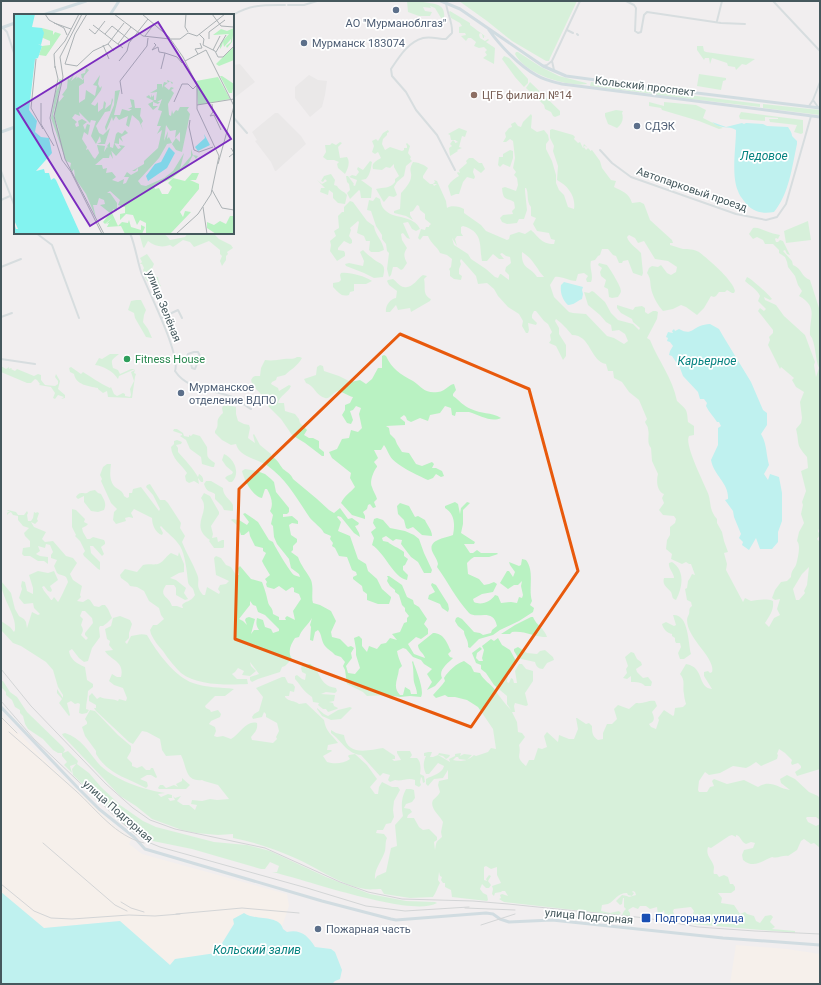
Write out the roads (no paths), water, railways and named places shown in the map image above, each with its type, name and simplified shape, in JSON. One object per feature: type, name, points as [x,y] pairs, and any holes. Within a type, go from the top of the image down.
[{"type":"main road","points":[[46,14],[86,1]]},
{"type":"main road","points":[[111,14],[119,1]]},
{"type":"main road","name":"Кольский проспект","points":[[441,1],[460,9],[488,29],[514,58],[529,70],[544,79],[562,84],[820,117]]},
{"type":"main road","points":[[2,27],[14,23]]},
{"type":"main road","name":"Кольский проспект","points":[[488,29],[494,31],[543,66],[566,76],[586,80],[819,108]]},
{"type":"main road","points":[[514,58],[514,50],[523,52]]},
{"type":"main road","points":[[584,87],[588,85],[586,80]]},
{"type":"main road","points":[[1,132],[14,127]]},
{"type":"main road","name":"улица Подгорная","points":[[1,707],[36,746],[89,798],[134,837],[145,849],[322,901],[396,920],[486,913],[493,914],[500,919],[509,922],[552,920],[723,938],[820,945]]},
{"type":"street","points":[[234,15],[257,5],[267,4],[304,6],[317,1]]},
{"type":"street","points":[[543,66],[552,61],[580,1]]},
{"type":"street","points":[[626,1],[634,5],[636,8],[635,31],[638,34],[641,32],[644,14],[647,12],[736,25],[745,24]]},
{"type":"street","points":[[717,22],[722,1]]},
{"type":"street","points":[[773,1],[820,51]]},
{"type":"street","points":[[446,2],[447,10],[453,26],[452,33],[446,39],[422,38],[410,45],[391,69],[391,72],[392,76],[406,92],[416,110],[436,135],[455,170]]},
{"type":"street","points":[[2,27],[6,32],[14,53]]},
{"type":"street","points":[[567,30],[573,33]]},
{"type":"street","points":[[552,61],[552,66],[556,72]]},
{"type":"street","points":[[808,107],[813,100],[820,82]]},
{"type":"street","points":[[813,100],[819,108]]},
{"type":"street","name":"Автопарковый проезд","points":[[600,150],[612,163],[631,177],[736,214],[766,220],[777,217],[786,204],[811,116]]},
{"type":"street","points":[[234,118],[247,133]]},
{"type":"street","points":[[1,171],[14,205]]},
{"type":"street","points":[[1,200],[10,196]]},
{"type":"street","points":[[37,234],[52,245],[79,318]]},
{"type":"street","name":"улица Зелёная","points":[[130,234],[142,272],[176,359],[175,371],[179,377],[206,390],[234,398],[251,409]]},
{"type":"street","points":[[1,267],[20,259]]},
{"type":"street","points":[[161,318],[178,310],[182,318]]},
{"type":"street","points":[[1,317],[12,313]]},
{"type":"street","points":[[176,359],[181,359],[187,357],[188,354],[198,352],[200,356],[195,368],[192,368],[190,359],[187,357]]},
{"type":"street","points":[[1,359],[35,364]]},
{"type":"water","name":"Ледовое","points":[[712,122],[726,127],[746,123],[788,127],[792,136],[797,141],[797,144],[787,189],[774,212],[765,213],[750,208],[738,192],[734,161],[736,130],[718,126]]},
{"type":"water","points":[[564,282],[583,287],[582,299],[574,304],[568,305],[561,293],[561,285]]},
{"type":"water","name":"Карьерное","points":[[710,324],[719,329],[751,382],[763,410],[767,413],[767,425],[761,434],[769,465],[764,474],[768,480],[770,474],[779,477],[782,493],[782,521],[778,532],[778,542],[772,549],[760,549],[756,538],[749,550],[742,545],[743,542],[739,538],[741,534],[733,511],[725,500],[728,499],[728,493],[715,471],[711,460],[718,445],[718,428],[721,426],[707,408],[707,403],[704,399],[700,399],[698,392],[683,376],[680,368],[672,356],[669,355],[673,346],[667,341],[668,338],[666,337],[668,332],[673,333],[672,331],[674,329],[675,331],[679,329],[688,332],[700,326]]},
{"type":"water","name":"Кольский залив","points":[[1,892],[44,928],[120,921],[170,965],[175,959],[216,953],[234,924],[233,919],[244,913],[254,917],[272,919],[281,924],[283,929],[287,932],[292,931],[304,934],[315,947],[331,949],[335,952],[342,970],[340,979],[332,984],[1,984]]},
{"type":"railway","points":[[1,669],[31,706],[106,784],[133,808],[150,820],[175,829],[265,848],[340,882],[368,892],[402,899],[473,901],[646,918],[698,927],[820,934]]},
{"type":"railway","points":[[1,701],[34,739],[120,821],[143,840],[160,847],[366,906],[405,911],[469,907]]},
{"type":"railway","points":[[1,717],[17,733]]},
{"type":"railway","points":[[9,732],[76,791],[107,822],[124,835],[144,843]]},
{"type":"railway","points":[[43,843],[115,905],[127,911]]},
{"type":"railway","points":[[1,884],[34,911],[51,918],[72,919],[129,915],[155,916],[180,914]]},
{"type":"railway","points":[[121,902],[131,908],[144,912]]},
{"type":"railway","points":[[176,914],[242,908],[299,913]]},
{"type":"railway","points":[[465,908],[515,910]]},
{"type":"railway","points":[[481,925],[515,914]]},
{"type":"railway","points":[[576,917],[630,923]]},
{"type":"place","name":"AO \"Мурманоблгаз\"","points":[[396,10]]},
{"type":"place","name":"Мурманск 183074","points":[[304,43]]},
{"type":"place","name":"ЦГБ филиал №14","points":[[474,95]]},
{"type":"place","name":"СДЭК","points":[[637,126]]},
{"type":"place","name":"Fitness House","points":[[127,359]]},
{"type":"place","name":"Мурманское отделение ВДПО","points":[[181,393]]},
{"type":"place","name":"Подгорная улица","points":[[646,918]]},
{"type":"place","name":"Пожарная часть","points":[[318,929]]}]
